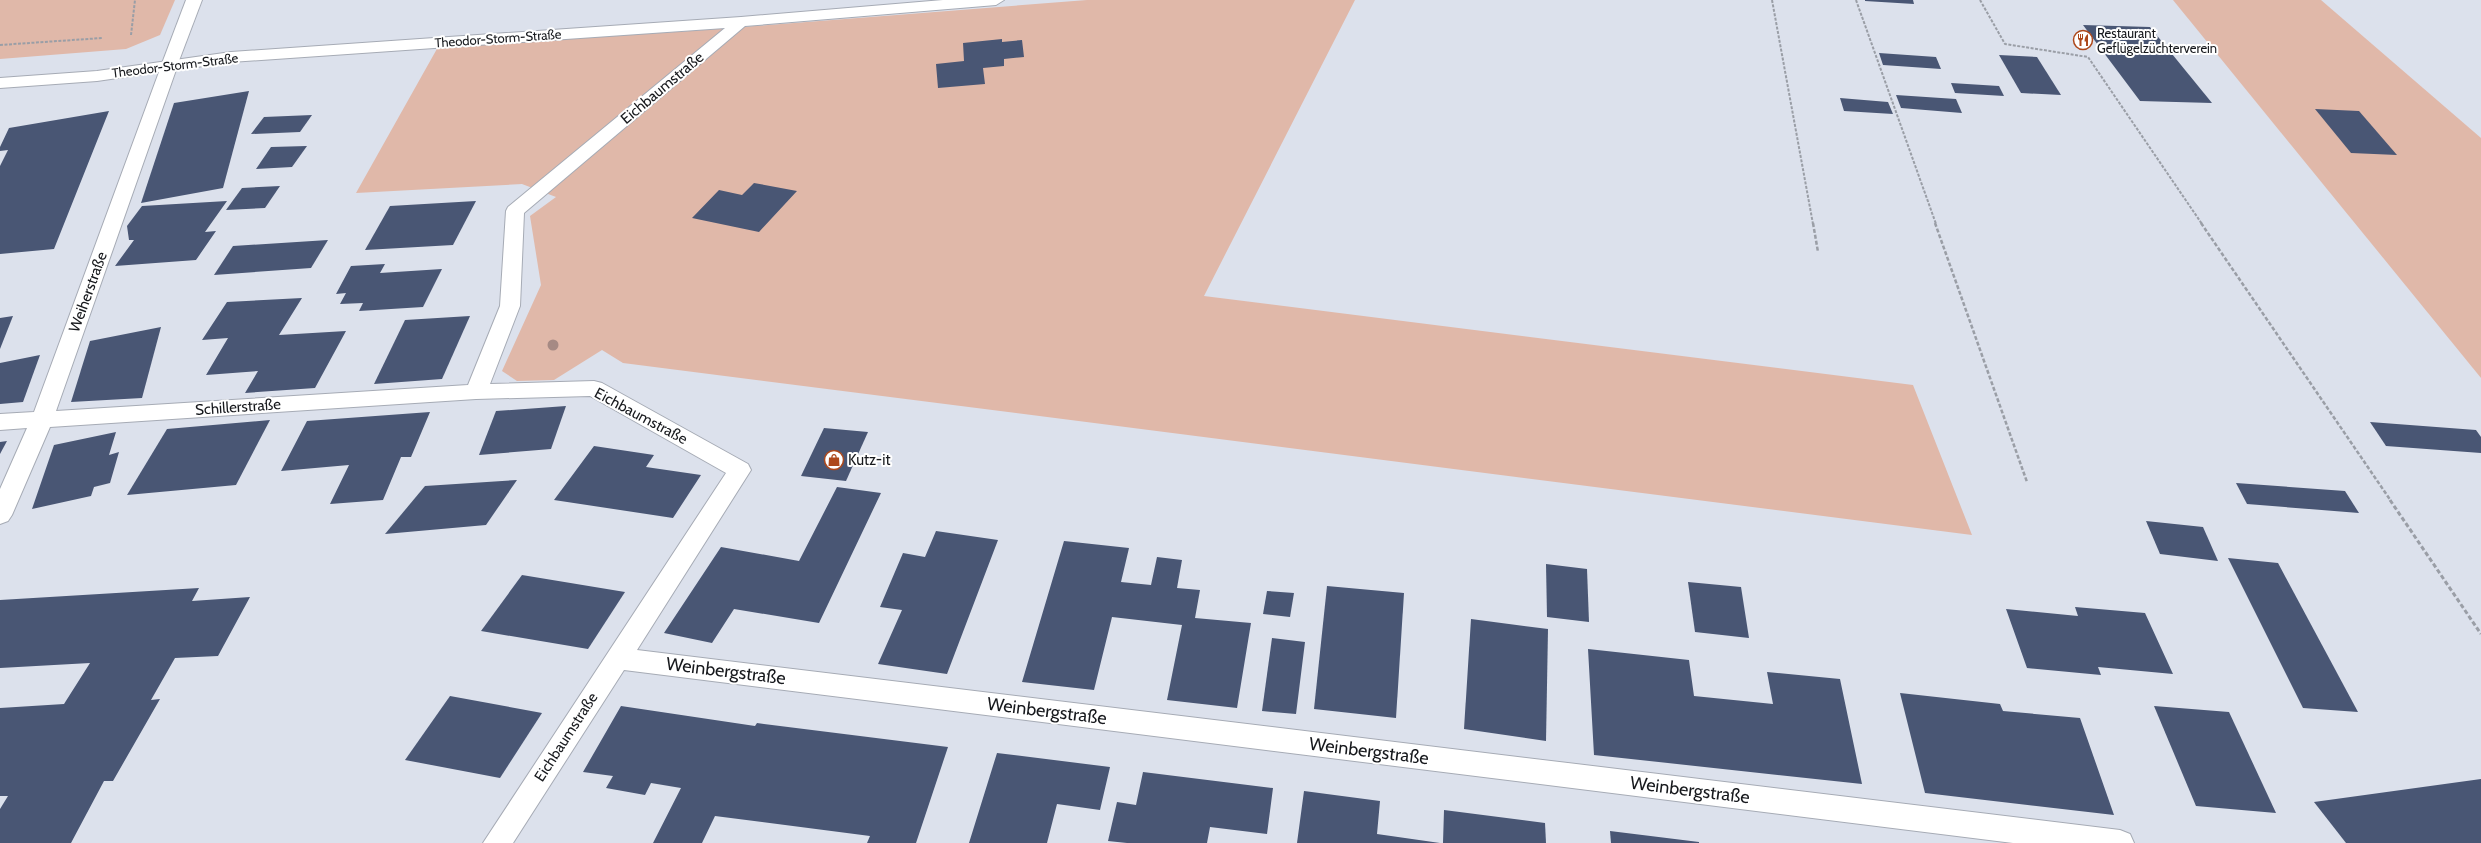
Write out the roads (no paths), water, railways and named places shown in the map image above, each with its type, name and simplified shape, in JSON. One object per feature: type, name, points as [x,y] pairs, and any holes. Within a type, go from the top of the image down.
[{"type":"street","name":"Weiherstraße","points":[[0,515],[42,419],[194,0]]},
{"type":"street","name":"Theodor-Storm-Straße","points":[[0,83],[97,76],[231,57],[741,22],[996,0]]},
{"type":"street","name":"Eichbaumstraße","points":[[497,843],[740,470],[594,388],[476,392],[510,306],[515,211],[741,22]]},
{"type":"street","name":"Schillerstraße","points":[[0,422],[476,392]]},
{"type":"street","name":"Weinbergstraße","points":[[617,658],[2120,843]]},
{"type":"place","name":"Restaurant Geflügelzüchterverein","points":[[2083,40]]},
{"type":"place","name":"Kutz-it","points":[[834,460]]}]
